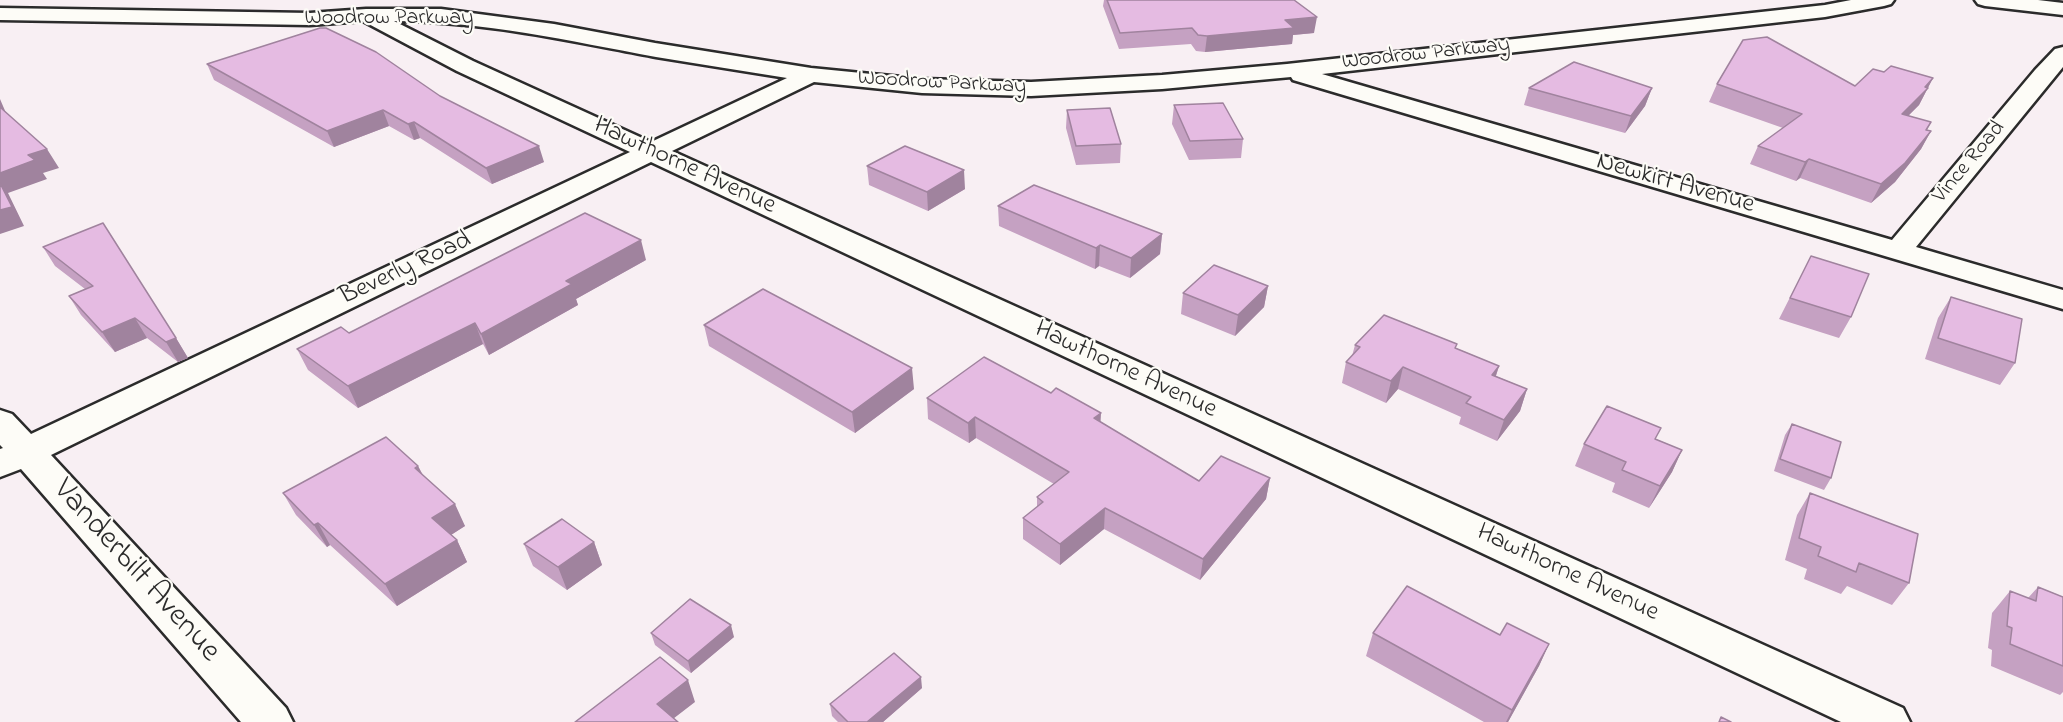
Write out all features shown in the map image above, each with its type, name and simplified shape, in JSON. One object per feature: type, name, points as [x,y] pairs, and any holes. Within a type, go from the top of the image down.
[{"type":"street","name":"Woodrow Parkway","points":[[0,14],[310,18],[441,15],[499,21],[655,50],[811,75],[922,86],[1031,89],[1162,82],[1287,71],[1825,10],[1884,0]]},
{"type":"street","points":[[1985,0],[2063,9]]},
{"type":"street","name":"Hawthorne Avenue","points":[[366,15],[465,66],[652,153],[1887,722]]},
{"type":"street","name":"Vince Road","points":[[1898,251],[2053,77],[2063,54]]},
{"type":"street","name":"Newkirt Avenue","points":[[1287,71],[2063,300]]},
{"type":"street","name":"Beverly Road","points":[[13,457],[811,75]]},
{"type":"street","name":"Vanderbilt Avenue","points":[[0,422],[13,457],[270,722]]},
{"type":"building","points":[[1107,0],[1294,0],[1317,17],[1285,20],[1294,28],[1207,36],[1198,35],[1192,28],[1120,33]]},
{"type":"building","points":[[326,28],[376,52],[440,96],[539,146],[486,168],[414,122],[408,124],[383,110],[327,131],[207,64]]},
{"type":"building","points":[[1767,37],[1855,86],[1873,69],[1884,72],[1891,66],[1933,78],[1925,87],[1928,88],[1902,114],[1931,122],[1926,130],[1931,131],[1905,163],[1881,184],[1809,159],[1805,162],[1758,146],[1802,114],[1717,84],[1743,40]]},
{"type":"building","points":[[1574,62],[1652,88],[1631,116],[1529,88]]},
{"type":"building","points":[[1223,103],[1243,139],[1190,141],[1174,105]]},
{"type":"building","points":[[0,107],[47,149],[28,155],[35,160],[0,173]]},
{"type":"building","points":[[1110,108],[1121,144],[1076,146],[1067,110]]},
{"type":"building","points":[[905,146],[964,170],[927,192],[867,166]]},
{"type":"building","points":[[0,183],[12,207],[0,210]]},
{"type":"building","points":[[1034,185],[1162,234],[1131,258],[1100,245],[1096,248],[998,206]]},
{"type":"building","points":[[585,213],[641,240],[566,281],[572,284],[481,334],[475,323],[348,386],[297,349],[341,327],[349,333]]},
{"type":"building","points":[[103,223],[176,338],[166,342],[135,318],[102,332],[69,296],[93,286],[43,247]]},
{"type":"building","points":[[1811,256],[1869,274],[1851,317],[1790,298]]},
{"type":"building","points":[[1214,265],[1268,286],[1238,315],[1183,293]]},
{"type":"building","points":[[763,289],[912,368],[852,412],[704,325]]},
{"type":"building","points":[[1951,297],[2022,319],[2015,363],[1938,338]]},
{"type":"building","points":[[1384,315],[1457,344],[1455,348],[1499,366],[1492,375],[1527,389],[1504,420],[1466,403],[1471,397],[1403,367],[1391,381],[1346,362],[1360,347],[1355,345]]},
{"type":"building","points":[[984,357],[1051,393],[1056,388],[1101,413],[1094,418],[1199,481],[1221,456],[1270,478],[1203,559],[1105,508],[1060,544],[1023,518],[1043,502],[1037,497],[1069,472],[975,417],[968,423],[927,398]]},
{"type":"building","points":[[1607,406],[1661,428],[1655,439],[1682,450],[1660,486],[1622,470],[1626,462],[1584,444]]},
{"type":"building","points":[[1792,424],[1841,442],[1831,478],[1780,459]]},
{"type":"building","points":[[386,437],[418,466],[415,468],[455,504],[432,518],[457,540],[385,584],[318,523],[314,525],[283,493]]},
{"type":"building","points":[[1810,493],[1918,534],[1909,583],[1859,563],[1856,572],[1818,556],[1821,547],[1799,538]]},
{"type":"building","points":[[562,519],[594,542],[558,567],[524,544]]},
{"type":"building","points":[[1407,586],[1500,635],[1507,623],[1549,644],[1512,710],[1373,633]]},
{"type":"building","points":[[2038,587],[2063,597],[2063,666],[2010,644],[2012,628],[2007,626],[2010,591],[2036,601]]},
{"type":"building","points":[[690,599],[731,625],[688,661],[651,633]]},
{"type":"building","points":[[894,653],[921,677],[867,722],[848,722],[830,704]]},
{"type":"building","points":[[660,657],[688,680],[657,704],[678,722],[575,722]]},
{"type":"building","points":[[1721,717],[1731,722],[1719,722]]}]
